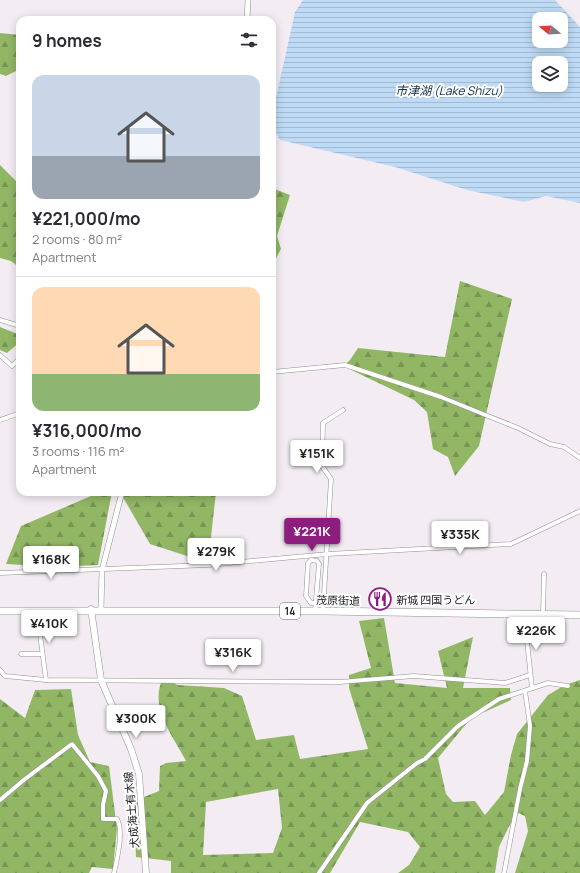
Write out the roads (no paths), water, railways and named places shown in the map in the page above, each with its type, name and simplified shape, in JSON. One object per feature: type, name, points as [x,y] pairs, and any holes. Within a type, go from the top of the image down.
[{"type":"main road","name":"茂原街道","points":[[0,610],[316,607],[324,611],[580,615]]},
{"type":"main road","name":"犬成海士有木線","points":[[91,610],[101,680],[136,763],[142,800],[146,873]]},
{"type":"street","points":[[247,16],[248,0]]},
{"type":"street","points":[[0,320],[16,325]]},
{"type":"street","points":[[0,355],[12,366],[16,362]]},
{"type":"street","points":[[276,372],[345,365],[441,397],[518,428],[550,444],[564,447],[580,458]]},
{"type":"street","points":[[324,611],[331,479],[322,466],[324,423],[343,410]]},
{"type":"street","points":[[0,420],[16,415]]},
{"type":"street","points":[[101,609],[102,570],[121,496]]},
{"type":"street","points":[[0,573],[208,565],[328,554],[511,544],[580,511]]},
{"type":"street","points":[[311,560],[317,561],[319,564],[316,607],[306,596],[308,563],[311,560]]},
{"type":"street","points":[[543,614],[544,574]]},
{"type":"street","points":[[37,610],[46,680]]},
{"type":"street","points":[[528,615],[526,641],[532,688]]},
{"type":"street","points":[[21,654],[42,654]]},
{"type":"street","points":[[0,670],[5,676],[46,680],[340,682],[406,676],[505,684],[530,675]]},
{"type":"street","points":[[319,873],[367,802],[417,763],[425,759],[458,726],[499,699],[548,683],[568,686]]},
{"type":"street","points":[[504,873],[520,789],[527,761],[530,726],[525,691]]},
{"type":"street","points":[[0,800],[25,779],[72,744],[98,776],[106,791],[103,805],[103,819],[117,819],[118,822],[119,842],[114,873]]},
{"type":"water","name":"市津湖 (Lake Shizu)","points":[[303,0],[555,0],[566,12],[532,12],[532,48],[568,48],[568,14],[580,27],[580,203],[546,196],[524,202],[467,190],[395,167],[280,140],[276,132],[276,98],[295,12]]},
{"type":"place","name":"新城 四国うどん","points":[[380,599]]}]
